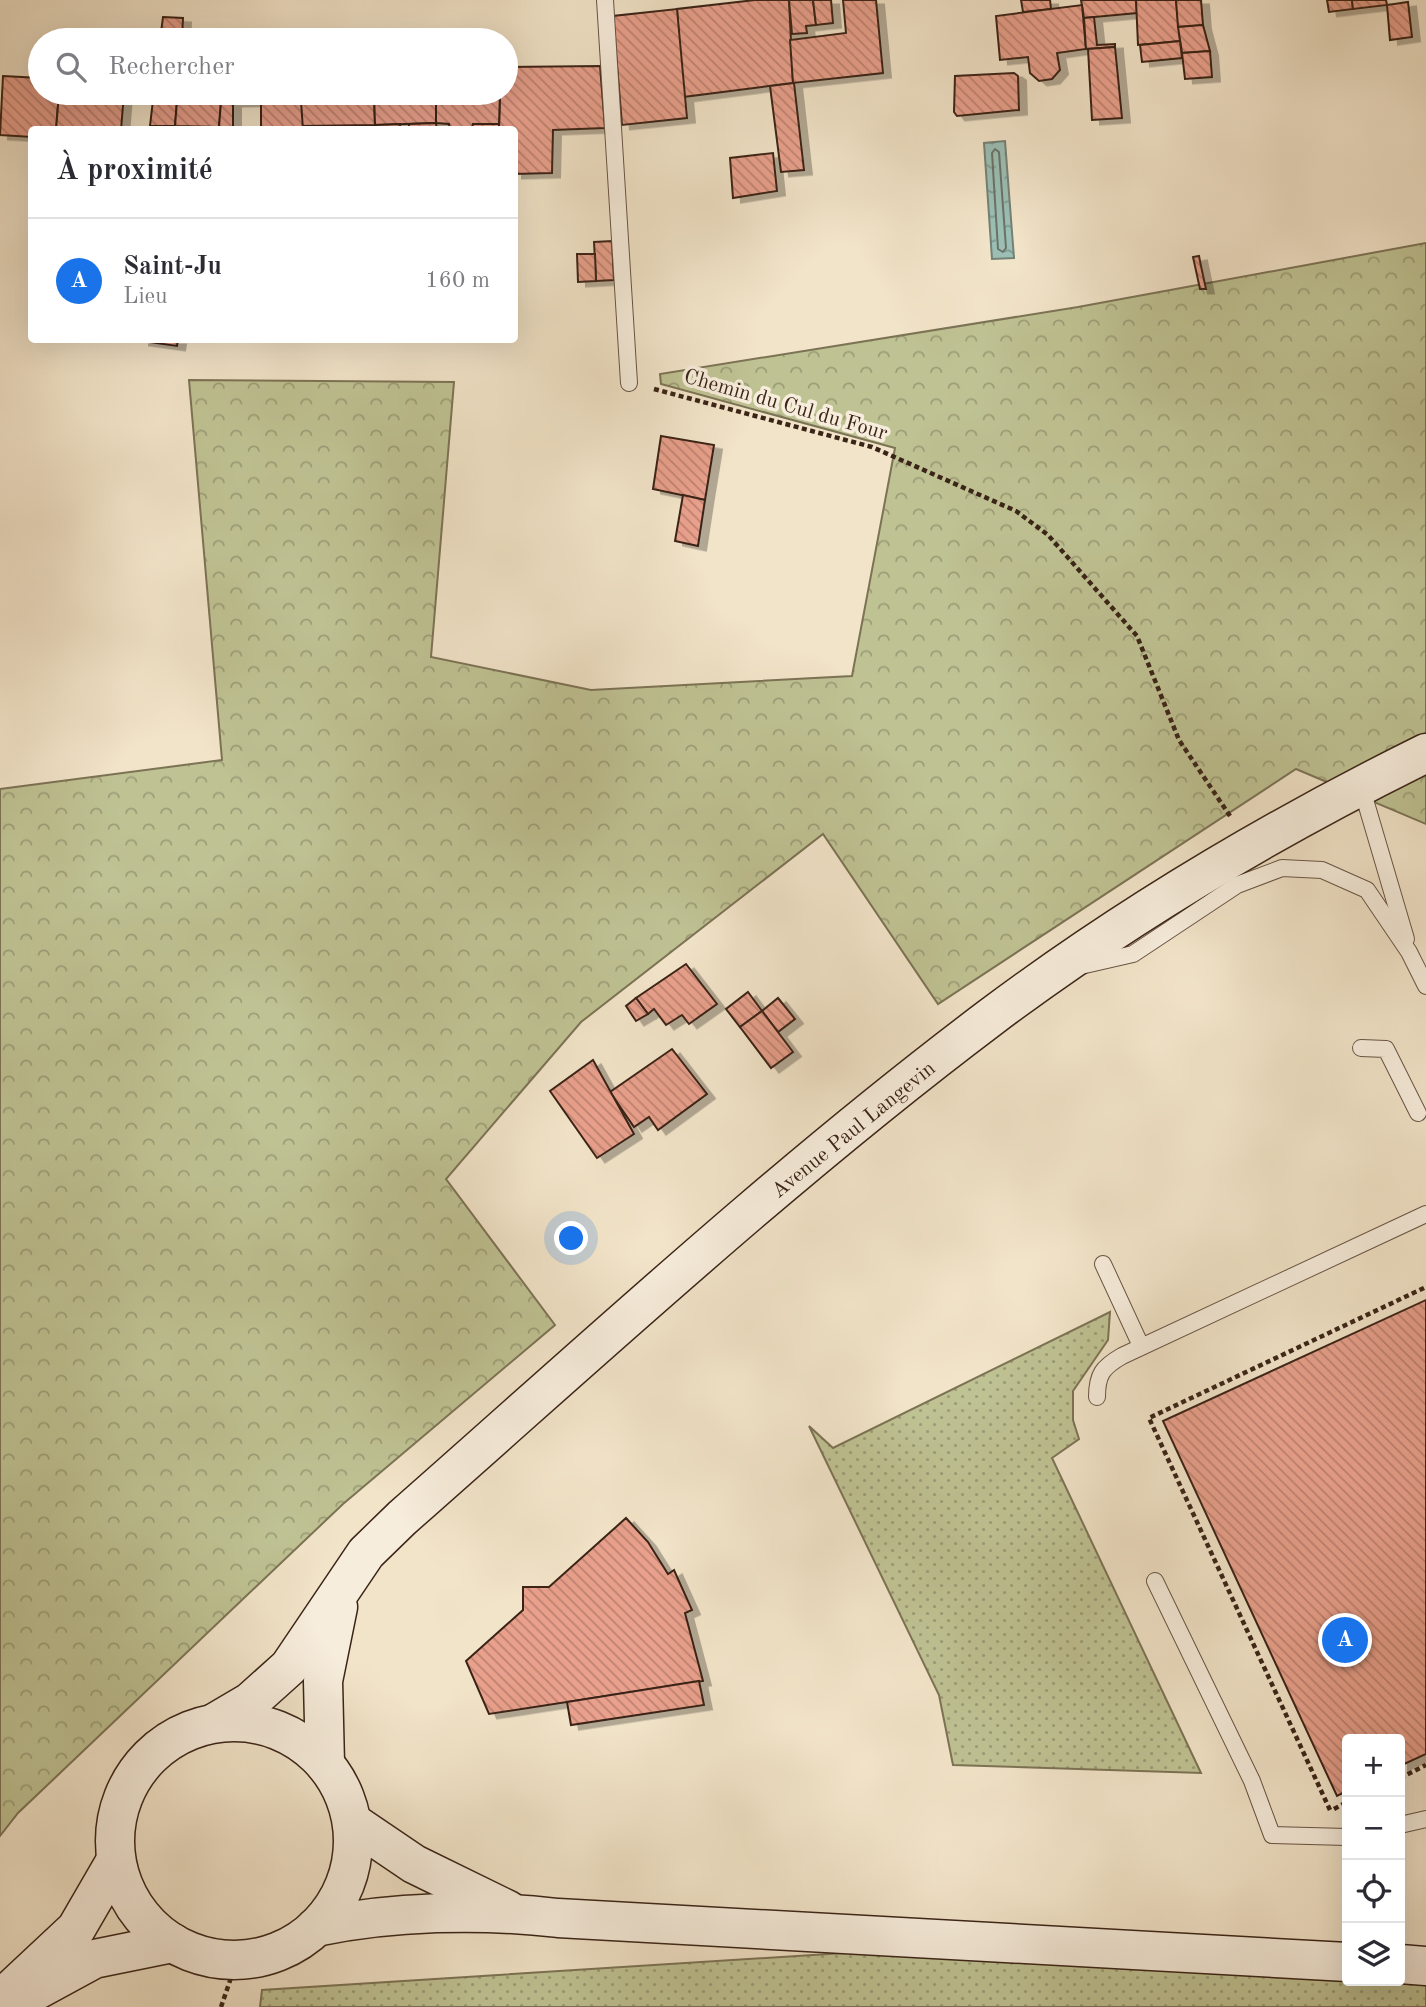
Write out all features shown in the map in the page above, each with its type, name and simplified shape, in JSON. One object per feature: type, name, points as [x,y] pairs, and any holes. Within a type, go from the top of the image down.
[{"type":"main road","name":"Avenue Paul Langevin","points":[[216,1722],[250,1702],[289,1667],[366,1553],[402,1518],[674,1278],[830,1146],[991,1017],[1250,845],[1360,785],[1426,753]]},
{"type":"main road","name":"Avenue Paul Langevin","points":[[325,1764],[323,1681],[342,1588]]},
{"type":"main road","points":[[216,1722],[247,1722],[276,1729],[303,1744],[325,1764],[342,1791],[352,1822],[353,1851],[346,1879],[334,1905],[316,1927],[279,1951],[237,1960],[214,1958],[173,1943],[140,1912],[127,1893],[116,1860],[116,1822],[127,1786],[149,1756],[180,1734],[216,1722]]},
{"type":"main road","points":[[352,1822],[414,1864],[513,1913]]},
{"type":"main road","points":[[0,2000],[76,1929],[116,1860]]},
{"type":"main road","points":[[316,1927],[356,1919],[513,1913],[558,1918],[1342,1962]]},
{"type":"main road","points":[[6,2007],[94,1959],[173,1943]]},
{"type":"main road","points":[[1405,1964],[1426,1966]]},
{"type":"lane","points":[[605,0],[629,383]]},
{"type":"lane","points":[[1360,785],[1409,952]]},
{"type":"lane","points":[[1055,973],[1133,954],[1237,885],[1282,868],[1322,870],[1367,890],[1409,952],[1426,986]]},
{"type":"lane","points":[[1361,1048],[1386,1049],[1424,1117]]},
{"type":"lane","points":[[1097,1397],[1097,1381],[1102,1368],[1141,1346],[1426,1214]]},
{"type":"lane","points":[[1103,1264],[1141,1346]]},
{"type":"lane","points":[[1155,1581],[1252,1781],[1272,1835],[1342,1837]]},
{"type":"lane","points":[[1405,1824],[1426,1819]]},
{"type":"path","name":"Chemin du Cul du Four","points":[[629,383],[872,447],[1016,511],[1048,535],[1137,636],[1179,740],[1250,845]]},
{"type":"path","points":[[1330,1810],[1149,1418],[1426,1287]]},
{"type":"path","points":[[1405,1776],[1426,1765]]},
{"type":"path","points":[[221,2007],[237,1960]]},
{"type":"green space","points":[[1426,243],[1426,824],[1296,769],[938,1004],[823,834],[581,1022],[446,1179],[555,1325],[343,1504],[18,1813],[0,1836],[0,789],[222,760],[189,380],[454,382],[431,657],[591,690],[852,676],[895,448],[661,384],[660,374],[1078,307]]},
{"type":"green space","points":[[1110,1312],[1108,1340],[1073,1391],[1073,1420],[1079,1439],[1052,1458],[1201,1773],[953,1765],[939,1695],[809,1426],[833,1448]]},
{"type":"green space","points":[[1000,1943],[1342,1980],[1342,1986],[1405,1986],[1405,1978],[1426,1966],[1426,2007],[260,2007],[262,1990]]},
{"type":"water","points":[[1005,141],[1014,258],[992,259],[984,143]]},
{"type":"building","points":[[755,0],[789,0],[793,83],[683,97],[677,9]]},
{"type":"building","points":[[789,0],[813,0],[816,25],[806,26],[807,33],[792,34]]},
{"type":"building","points":[[813,0],[831,0],[833,23],[816,25]]},
{"type":"building","points":[[843,0],[876,0],[883,73],[793,83],[790,40],[846,33]]},
{"type":"building","points":[[1021,0],[1050,0],[1051,9],[1023,12]]},
{"type":"building","points":[[1081,0],[1136,0],[1137,13],[1084,18]]},
{"type":"building","points":[[1136,0],[1176,0],[1180,41],[1138,45]]},
{"type":"building","points":[[1176,0],[1201,0],[1203,25],[1178,27]]},
{"type":"building","points":[[1327,0],[1352,0],[1353,9],[1329,12]]},
{"type":"building","points":[[1352,0],[1386,0],[1387,5],[1353,9]]},
{"type":"building","points":[[1408,2],[1412,37],[1390,40],[1387,5]]},
{"type":"building","points":[[1082,5],[1086,49],[1057,53],[1060,70],[1052,79],[1039,81],[1030,73],[1028,57],[1000,60],[996,16]]},
{"type":"building","points":[[677,9],[687,118],[622,125],[613,16]]},
{"type":"building","points":[[163,17],[183,18],[183,28],[162,28]]},
{"type":"building","points":[[1094,17],[1097,45],[1115,44],[1115,47],[1086,49],[1084,18]]},
{"type":"building","points":[[1203,25],[1210,51],[1182,53],[1178,27]]},
{"type":"building","points":[[1180,41],[1182,58],[1142,62],[1140,45]]},
{"type":"building","points":[[1115,47],[1122,118],[1092,120],[1088,49]]},
{"type":"building","points":[[1210,51],[1212,77],[1185,79],[1182,53]]},
{"type":"building","points":[[600,66],[605,128],[553,130],[552,173],[518,174],[518,126],[499,126],[500,105],[518,105],[518,67]]},
{"type":"building","points":[[1014,73],[1018,76],[1019,110],[957,116],[954,112],[955,76]]},
{"type":"building","points":[[3,76],[28,77],[28,105],[58,105],[56,126],[28,126],[28,137],[0,135]]},
{"type":"building","points":[[794,83],[804,170],[781,172],[770,86]]},
{"type":"building","points":[[58,105],[123,105],[121,126],[56,126]]},
{"type":"building","points":[[152,105],[177,105],[175,126],[150,126]]},
{"type":"building","points":[[177,105],[221,105],[219,126],[175,126]]},
{"type":"building","points":[[221,105],[233,105],[233,126],[219,126]]},
{"type":"building","points":[[261,105],[301,105],[303,126],[261,126]]},
{"type":"building","points":[[301,105],[374,105],[375,125],[301,126]]},
{"type":"building","points":[[374,105],[436,105],[436,123],[375,125]]},
{"type":"building","points":[[436,105],[500,105],[499,124],[449,126],[436,123]]},
{"type":"building","points":[[436,123],[436,126],[409,126]]},
{"type":"building","points":[[400,124],[400,126],[377,126]]},
{"type":"building","points":[[473,124],[499,124],[499,126]]},
{"type":"building","points":[[773,153],[777,191],[733,198],[730,158]]},
{"type":"building","points":[[612,241],[614,280],[596,281],[594,242]]},
{"type":"building","points":[[577,254],[595,254],[596,281],[578,282]]},
{"type":"building","points":[[1199,256],[1206,289],[1200,289],[1193,257]]},
{"type":"building","points":[[155,343],[178,343],[177,346]]},
{"type":"building","points":[[661,436],[714,445],[705,500],[653,489]]},
{"type":"building","points":[[683,495],[705,500],[698,546],[675,541]]},
{"type":"building","points":[[686,964],[717,1004],[689,1024],[682,1015],[666,1025],[654,1009],[648,1014],[636,998]]},
{"type":"building","points":[[748,992],[762,1011],[740,1027],[726,1009]]},
{"type":"building","points":[[636,998],[648,1014],[636,1021],[626,1006]]},
{"type":"building","points":[[778,998],[795,1019],[778,1032],[762,1011]]},
{"type":"building","points":[[762,1011],[793,1052],[771,1068],[740,1027]]},
{"type":"building","points":[[672,1049],[707,1094],[658,1130],[649,1117],[634,1127],[610,1092]]},
{"type":"building","points":[[593,1060],[634,1134],[597,1158],[550,1091]]},
{"type":"building","points":[[1426,1300],[1426,1754],[1405,1764],[1405,1734],[1342,1734],[1342,1794],[1337,1796],[1163,1421]]},
{"type":"building","points":[[626,1518],[648,1542],[668,1574],[674,1570],[692,1610],[685,1613],[703,1681],[489,1714],[466,1661],[523,1610],[523,1587],[549,1587]]},
{"type":"building","points":[[699,1681],[704,1705],[571,1725],[567,1702]]},
{"type":"place","name":"Saint-Ju","points":[[1345,1640]]}]
